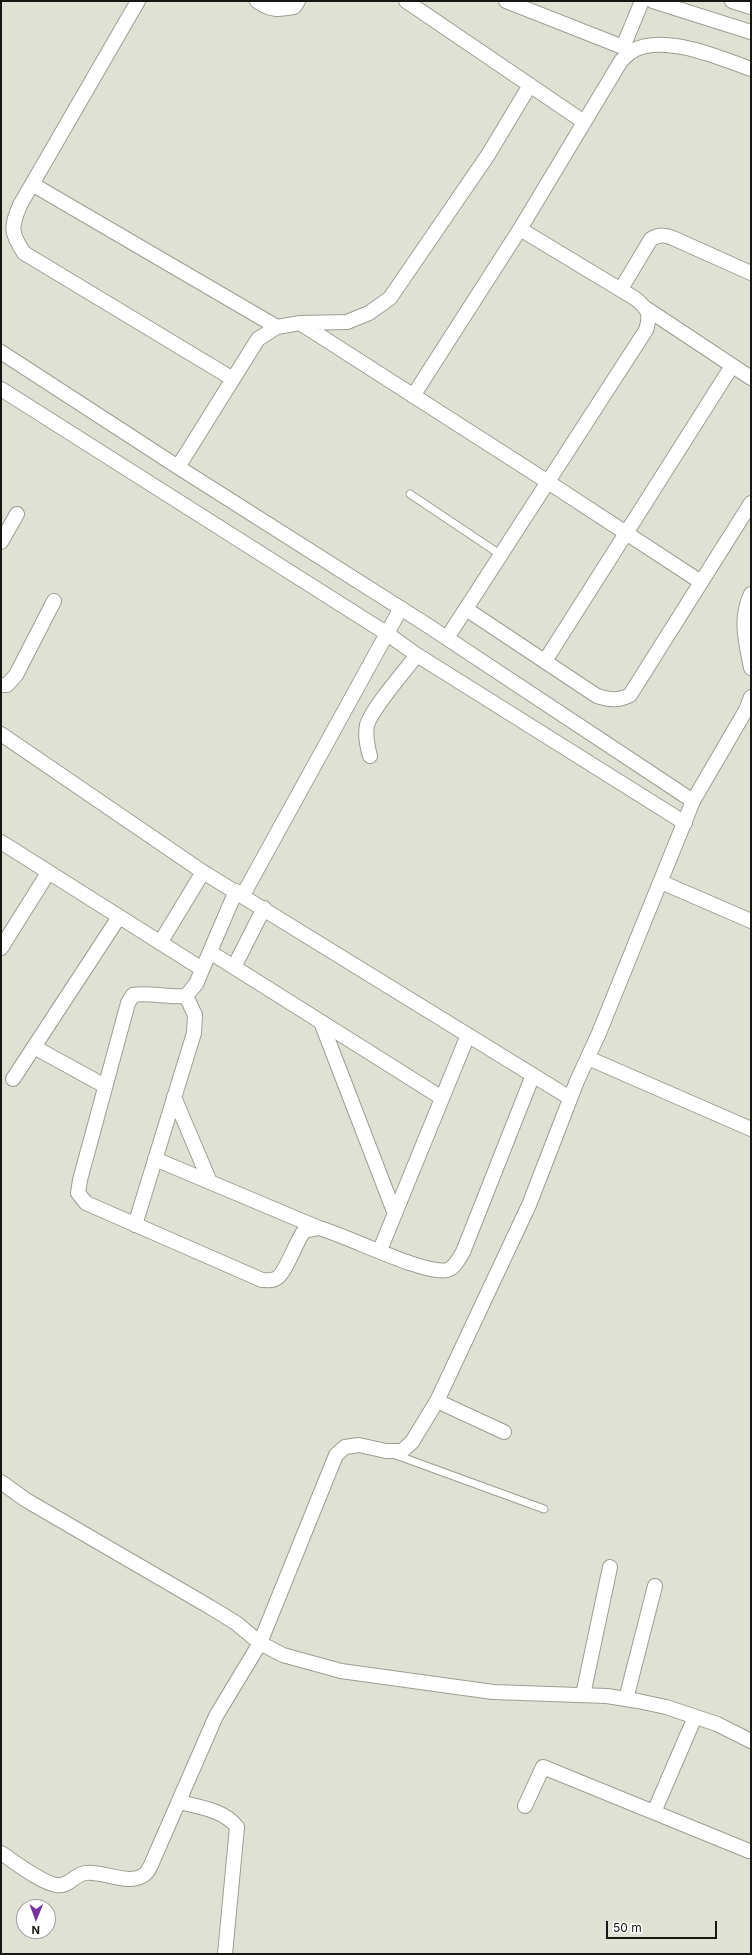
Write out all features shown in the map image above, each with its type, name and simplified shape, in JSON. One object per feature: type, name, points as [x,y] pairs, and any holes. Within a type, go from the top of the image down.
[{"type":"street","points":[[138,1],[20,205],[13,223],[15,239],[24,252],[233,378]]},
{"type":"street","points":[[257,1],[263,5],[278,10],[294,7],[298,1]]},
{"type":"street","points":[[406,1],[421,5],[530,86],[584,122]]},
{"type":"street","points":[[506,1],[628,49],[667,45],[686,47],[751,69]]},
{"type":"street","points":[[413,396],[520,229],[628,49],[642,1]]},
{"type":"street","points":[[653,1],[751,32]]},
{"type":"street","points":[[732,1],[751,7]]},
{"type":"street","points":[[178,467],[258,339],[277,327],[300,323],[347,322],[369,313],[390,298],[488,155],[530,86]]},
{"type":"street","points":[[32,184],[277,327]]},
{"type":"street","points":[[520,229],[621,289],[647,309],[751,378]]},
{"type":"street","points":[[621,289],[651,239],[657,235],[666,235],[751,273]]},
{"type":"street","points":[[447,638],[646,330],[649,319],[647,309]]},
{"type":"street","points":[[300,323],[626,532],[701,582]]},
{"type":"street","points":[[1,352],[178,467],[401,608],[693,801]]},
{"type":"street","points":[[545,662],[732,366]]},
{"type":"street","points":[[1,388],[386,633],[417,655],[685,822]]},
{"type":"street","points":[[466,609],[597,696],[621,700],[630,695],[751,503]]},
{"type":"street","points":[[1,542],[17,514]]},
{"type":"street","points":[[751,594],[743,614],[744,629],[751,668]]},
{"type":"street","points":[[1,685],[7,685],[16,675],[54,601]]},
{"type":"street","points":[[319,1228],[304,1231],[297,1240],[282,1274],[275,1279],[262,1280],[92,1206],[86,1203],[78,1193],[128,1003],[133,995],[146,993],[174,998],[186,996],[196,984],[210,952],[240,893],[401,608]]},
{"type":"street","points":[[370,756],[366,739],[368,725],[375,711],[417,655]]},
{"type":"street","points":[[1,1853],[45,1881],[57,1885],[67,1884],[82,1874],[91,1872],[135,1879],[145,1874],[154,1858],[216,1716],[260,1643],[336,1455],[345,1447],[359,1445],[386,1451],[402,1451],[412,1442],[437,1401],[529,1205],[570,1098],[661,882],[693,801],[746,710],[751,697]]},
{"type":"street","points":[[1,734],[203,872],[240,893],[570,1098]]},
{"type":"street","points":[[1,842],[119,918],[202,969]]},
{"type":"street","points":[[160,943],[203,872]]},
{"type":"street","points":[[1,948],[48,873]]},
{"type":"street","points":[[661,882],[751,921]]},
{"type":"street","points":[[234,967],[264,908]]},
{"type":"street","points":[[13,1079],[119,918]]},
{"type":"street","points":[[210,952],[442,1098]]},
{"type":"street","points":[[135,1225],[195,1024],[195,1015],[186,996]]},
{"type":"street","points":[[321,1022],[394,1214]]},
{"type":"street","points":[[380,1250],[468,1035]]},
{"type":"street","points":[[34,1048],[105,1086]]},
{"type":"street","points":[[588,1058],[751,1129]]},
{"type":"street","points":[[155,1159],[319,1228],[436,1271],[449,1269],[457,1262],[533,1075]]},
{"type":"street","points":[[174,1097],[210,1182]]},
{"type":"street","points":[[437,1401],[504,1432]]},
{"type":"street","points":[[1,1482],[26,1500],[210,1607],[236,1623],[260,1643],[283,1655],[341,1671],[493,1692],[583,1695],[626,1699],[666,1707],[717,1724],[751,1741]]},
{"type":"street","points":[[583,1695],[610,1567]]},
{"type":"street","points":[[626,1699],[655,1586]]},
{"type":"street","points":[[654,1812],[695,1717]]},
{"type":"street","points":[[525,1806],[543,1767],[749,1851]]},
{"type":"street","points":[[179,1802],[221,1814],[231,1820],[237,1827],[225,1954]]},
{"type":"lane","points":[[410,494],[501,555]]},
{"type":"lane","points":[[386,1451],[544,1509]]}]
